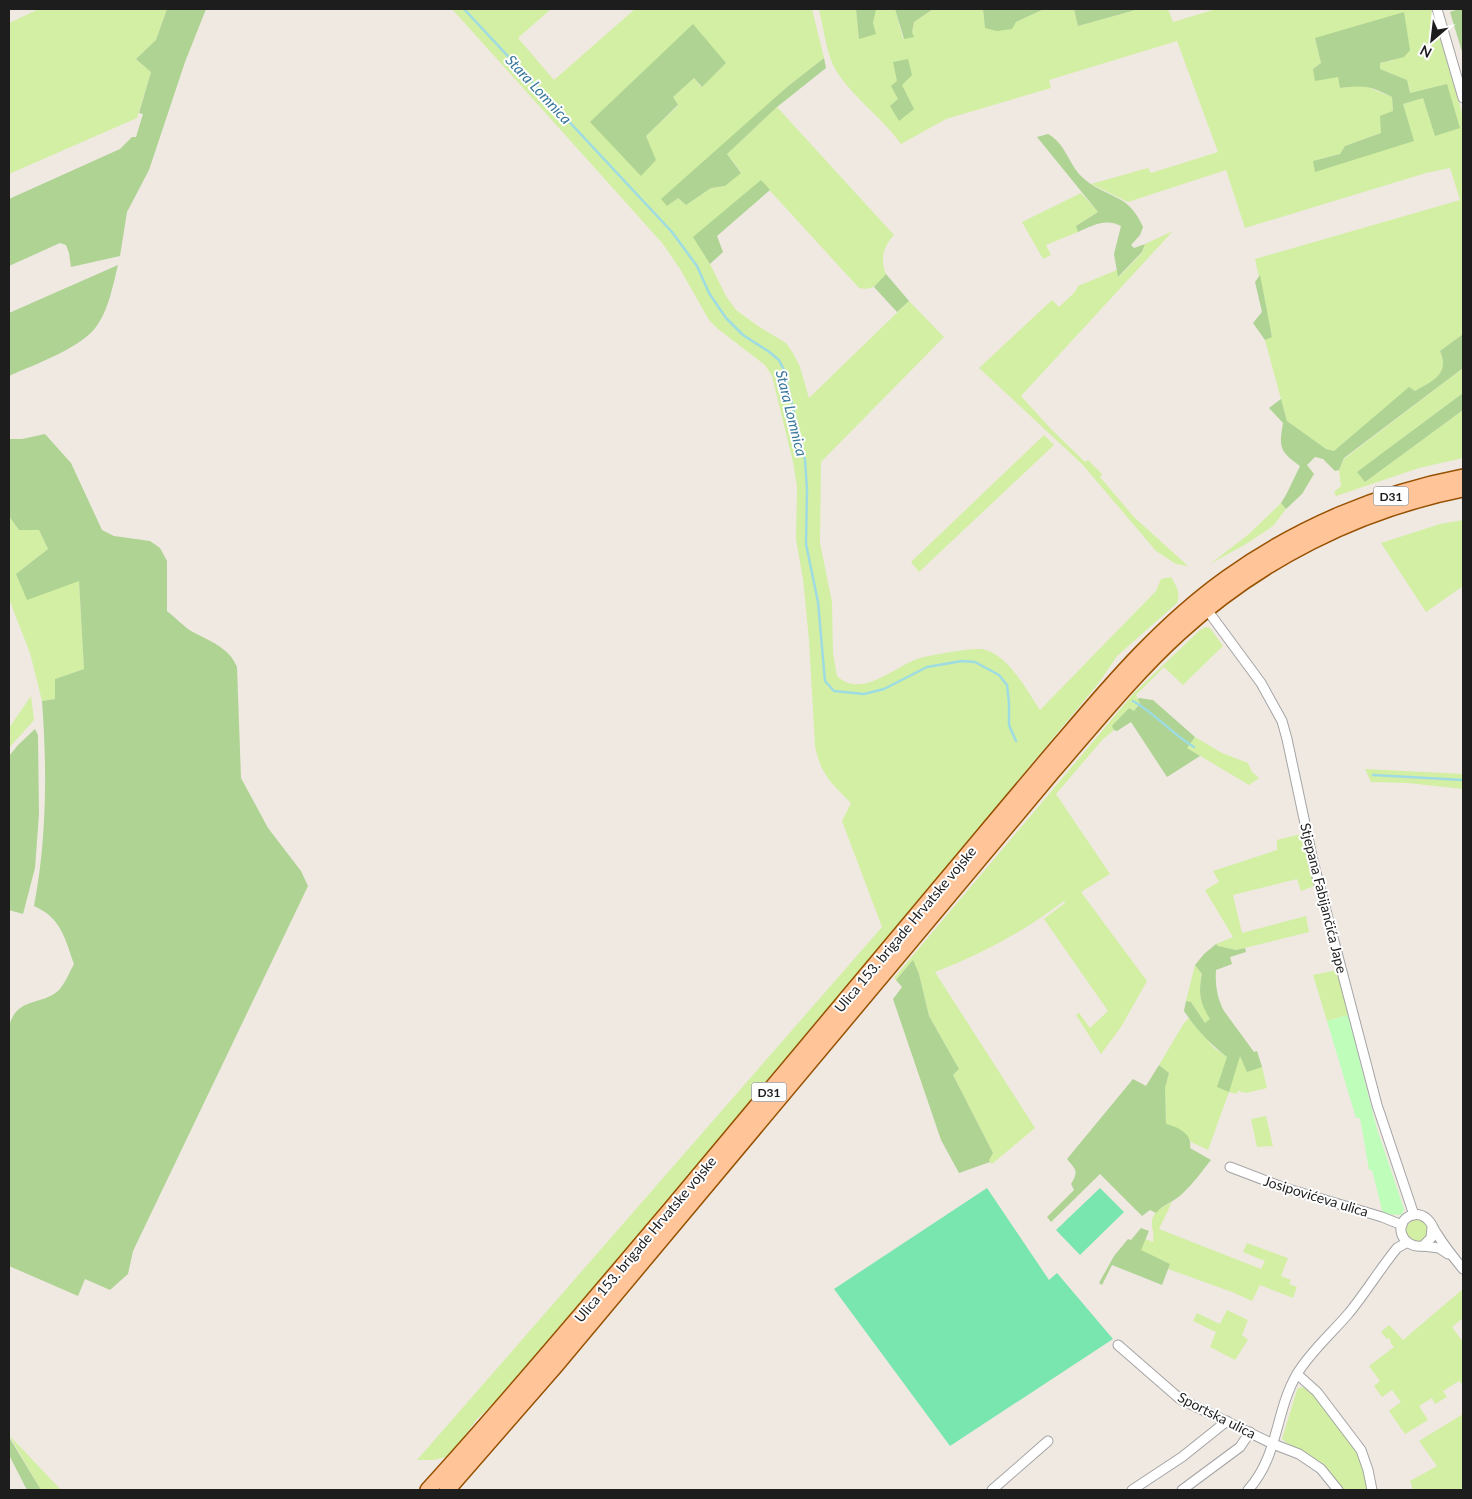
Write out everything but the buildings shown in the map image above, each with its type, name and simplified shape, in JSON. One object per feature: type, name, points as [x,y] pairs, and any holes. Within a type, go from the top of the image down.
[{"type":"main road","name":"Ulica 153. brigade Hrvatske vojske","points":[[428,1490],[546,1358],[1106,691],[1140,654],[1255,559],[1322,522],[1373,501],[1411,489],[1463,477]]},
{"type":"main road","name":"Ulica 153. brigade Hrvatske vojske","points":[[448,1490],[1114,699],[1202,604],[1326,534],[1395,507],[1463,489]]},
{"type":"street","points":[[1437,9],[1463,98]]},
{"type":"street","name":"Stjepana Fabijančića Jape","points":[[1202,604],[1261,683],[1282,720],[1313,861],[1377,1105],[1414,1215]]},
{"type":"street","name":"Josipovićeva ulica","points":[[1230,1167],[1278,1185],[1402,1225]]},
{"type":"street","points":[[1454,1259],[1439,1248],[1416,1247],[1406,1243],[1401,1236],[1402,1225],[1408,1217],[1414,1215],[1426,1217],[1454,1259],[1463,1269]]},
{"type":"street","points":[[1423,1246],[1431,1238],[1432,1227]]},
{"type":"street","points":[[1248,1490],[1264,1467],[1273,1444],[1289,1389],[1297,1374],[1360,1300],[1397,1248],[1406,1243]]},
{"type":"street","name":"Sportska ulica","points":[[1118,1345],[1180,1400],[1273,1444],[1299,1454],[1328,1475],[1338,1490]]},
{"type":"street","points":[[1297,1374],[1317,1392],[1360,1450],[1368,1470],[1372,1490]]},
{"type":"street","points":[[1132,1490],[1182,1457],[1227,1421]]},
{"type":"street","points":[[1182,1490],[1240,1447],[1250,1432]]},
{"type":"street","points":[[992,1490],[1048,1441]]},
{"type":"green space","points":[[39,9],[167,9],[156,40],[136,59],[151,72],[137,118],[9,174],[9,23]]},
{"type":"green space","points":[[167,9],[206,9],[185,62],[149,170],[127,212],[120,256],[71,267],[66,245],[60,243],[9,266],[9,199],[120,149],[132,137],[136,137],[143,114],[139,113],[151,72],[136,59],[156,40]]},
{"type":"green space","points":[[452,9],[551,9],[518,38],[554,80],[635,9],[812,9],[824,58],[787,87],[678,198],[686,205],[711,188],[725,186],[741,172],[727,154],[777,107],[894,235],[887,244],[884,253],[883,263],[886,274],[872,288],[859,288],[761,181],[694,237],[726,296],[736,310],[786,343],[800,367],[809,398],[909,301],[944,337],[821,462],[820,543],[832,602],[833,653],[837,676],[847,682],[857,684],[868,683],[920,658],[982,649],[999,657],[1013,670],[1040,710],[1156,591],[1161,579],[1171,577],[1175,583],[1178,600],[1177,603],[1117,656],[1098,684],[521,1378],[477,1419],[455,1449],[446,1457],[433,1460],[417,1460],[882,927],[842,821],[851,803],[824,772],[815,746],[809,640],[803,579],[796,540],[797,487],[793,462],[772,376],[765,365],[709,320],[680,269],[663,244]],"holes":[[[726,63],[701,87],[694,78],[673,97],[678,106],[646,136],[650,148],[590,122]]]},
{"type":"green space","points":[[819,9],[856,9],[859,39],[873,23],[875,9],[895,9],[903,39],[912,32],[914,22],[933,9],[983,9],[985,28],[1016,22],[1044,9],[1074,9],[1078,26],[1139,9],[1168,9],[1173,22],[1216,9],[1431,9],[1463,116],[1463,334],[1440,351],[1443,366],[1438,376],[1415,391],[1409,388],[1334,451],[1326,449],[1287,421],[1265,340],[1272,336],[1255,259],[1460,200],[1450,168],[1426,173],[1245,228],[1226,170],[1128,202],[1091,184],[1148,168],[1151,173],[1218,152],[1177,41],[1049,80],[1051,88],[946,119],[901,144],[839,75],[831,59]],"holes":[[[1315,38],[1394,60],[1380,63],[1380,69],[1407,80],[1410,93],[1447,84],[1435,135],[1423,98],[1403,104],[1413,141],[1313,161],[1340,154],[1345,146],[1381,133],[1393,111],[1392,97],[1362,85],[1341,88],[1338,77],[1313,69],[1321,63]]]},
{"type":"green space","points":[[856,9],[876,9],[873,23],[876,34],[859,39]]},
{"type":"green space","points":[[895,9],[933,9],[914,22],[912,32],[914,37],[904,39]]},
{"type":"green space","points":[[983,9],[1044,9],[1016,22],[1012,29],[997,31],[985,28]]},
{"type":"green space","points":[[1074,9],[1139,9],[1078,26]]},
{"type":"green space","points":[[1463,9],[1463,55],[1450,12]]},
{"type":"green space","points":[[1404,12],[1410,50],[1404,57],[1380,63],[1380,69],[1407,80],[1410,93],[1447,84],[1460,128],[1435,136],[1423,98],[1403,104],[1414,141],[1315,172],[1313,161],[1340,154],[1345,146],[1381,133],[1380,116],[1393,111],[1392,97],[1378,91],[1367,87],[1340,88],[1338,77],[1315,81],[1313,69],[1321,63],[1315,38]]},
{"type":"green space","points":[[693,24],[726,63],[702,87],[694,78],[673,97],[678,105],[646,136],[656,160],[641,176],[590,122]]},
{"type":"green space","points":[[824,58],[826,68],[777,107],[727,154],[741,173],[725,186],[711,188],[686,205],[678,198],[667,206],[661,199],[787,87]]},
{"type":"green space","points":[[908,59],[912,75],[902,85],[914,109],[899,121],[890,106],[898,99],[891,86],[897,81],[893,62]]},
{"type":"green space","points":[[1048,134],[1063,148],[1081,176],[1098,189],[1123,201],[1137,215],[1143,227],[1140,235],[1131,245],[1134,248],[1145,244],[1142,252],[1118,277],[1114,254],[1121,226],[1105,223],[1094,225],[1078,232],[1076,226],[1098,212],[1037,137]]},
{"type":"green space","points":[[761,180],[770,190],[717,236],[723,252],[710,264],[693,237]]},
{"type":"green space","points":[[1081,193],[1098,212],[1076,226],[1078,232],[1046,245],[1051,255],[1043,259],[1022,222]]},
{"type":"green space","points":[[1173,231],[1021,396],[1085,462],[1088,460],[1102,474],[1100,477],[1134,517],[1188,566],[1176,564],[1156,551],[1082,464],[979,368],[1052,300],[1059,307],[1075,292],[1078,286],[1117,270],[1119,277],[1142,253],[1145,244]]},
{"type":"green space","points":[[118,265],[105,310],[91,333],[70,348],[9,376],[9,313]]},
{"type":"green space","points":[[886,274],[909,301],[897,312],[874,287]]},
{"type":"green space","points":[[1260,275],[1272,337],[1265,340],[1253,323],[1262,312],[1255,282]]},
{"type":"green space","points":[[1463,334],[1463,368],[1344,458],[1339,470],[1335,471],[1323,459],[1315,457],[1307,465],[1314,474],[1302,494],[1286,509],[1281,503],[1300,466],[1284,452],[1281,443],[1283,423],[1269,408],[1281,399],[1287,421],[1326,449],[1334,451],[1409,387],[1415,391],[1438,376],[1443,366],[1440,351]]},
{"type":"green space","points":[[1463,368],[1463,393],[1358,472],[1365,482],[1463,410],[1463,458],[1419,468],[1336,496],[1334,492],[1341,486],[1339,470],[1344,459]]},
{"type":"green space","points":[[1463,393],[1463,410],[1365,482],[1357,472]]},
{"type":"green space","points":[[45,434],[71,463],[102,530],[114,536],[150,541],[160,548],[167,561],[167,611],[191,631],[224,649],[233,660],[237,667],[241,778],[268,828],[301,871],[308,886],[133,1251],[128,1274],[110,1290],[85,1279],[78,1296],[9,1266],[9,1026],[13,1017],[23,1006],[51,996],[58,991],[74,964],[59,927],[49,915],[34,906],[44,829],[45,804],[45,752],[42,701],[55,699],[55,679],[84,669],[79,581],[27,600],[16,574],[48,549],[39,530],[19,530],[9,516],[9,439],[22,439]]},
{"type":"green space","points":[[1044,435],[1054,445],[919,572],[911,562]]},
{"type":"green space","points":[[1281,503],[1286,509],[1273,526],[1210,564],[1249,534]]},
{"type":"green space","points":[[9,516],[19,530],[39,530],[48,549],[16,574],[79,581],[84,669],[55,679],[55,699],[42,701],[30,653],[9,599]]},
{"type":"green space","points":[[1463,520],[1463,586],[1426,612],[1381,543],[1440,524]]},
{"type":"green space","points":[[1206,627],[1210,628],[1223,646],[1183,685],[1164,667],[1136,695],[1140,702],[1134,711],[1129,708],[1113,726],[1114,730],[1103,739],[1056,794],[1110,874],[1081,892],[1147,981],[1121,1027],[1101,1054],[1076,1015],[1079,1013],[1090,1028],[1108,1011],[1044,919],[1065,903],[1064,901],[1002,941],[969,958],[935,972],[1035,1128],[992,1164],[988,1160],[993,1153],[953,1075],[959,1069],[929,1016],[919,974],[913,961],[896,980],[894,978],[1134,693],[1200,630]]},
{"type":"green space","points":[[31,696],[34,720],[9,748],[9,728]]},
{"type":"green space","points":[[1139,698],[1153,700],[1195,737],[1187,748],[1200,756],[1167,777],[1131,722],[1117,731],[1114,730],[1112,726],[1129,708],[1134,711],[1140,703]]},
{"type":"green space","points":[[35,729],[38,735],[39,814],[35,868],[23,914],[9,910],[9,756]]},
{"type":"green space","points":[[1195,737],[1222,753],[1248,763],[1252,772],[1259,778],[1249,785],[1187,748]]},
{"type":"green space","points":[[1365,769],[1463,774],[1463,789],[1408,783],[1371,782]]},
{"type":"green space","points":[[1301,834],[1314,886],[1301,891],[1297,879],[1233,895],[1242,933],[1306,916],[1309,932],[1237,950],[1217,946],[1216,944],[1233,937],[1205,890],[1219,882],[1213,871],[1277,850],[1277,840]]},
{"type":"green space","points":[[1216,944],[1236,950],[1245,948],[1246,952],[1230,957],[1232,964],[1216,970],[1216,986],[1224,1011],[1254,1052],[1257,1051],[1262,1067],[1247,1072],[1240,1056],[1229,1092],[1217,1087],[1227,1057],[1204,1036],[1184,1011],[1186,1001],[1191,1002],[1205,1023],[1210,1019],[1201,998],[1202,974],[1195,965]]},
{"type":"green space","points":[[913,960],[919,974],[929,1016],[959,1069],[953,1075],[993,1153],[989,1160],[990,1162],[959,1173],[941,1140],[893,999],[902,987],[896,980]]},
{"type":"green space","points":[[1195,965],[1202,974],[1201,998],[1211,1019],[1205,1023],[1191,1002],[1186,1001]]},
{"type":"green space","points":[[1337,970],[1348,1015],[1327,1021],[1313,975]]},
{"type":"green space","points":[[1348,1015],[1377,1129],[1404,1209],[1402,1215],[1383,1214],[1372,1170],[1369,1170],[1360,1118],[1356,1118],[1327,1021]]},
{"type":"green space","points":[[1189,1018],[1214,1048],[1227,1057],[1240,1056],[1247,1071],[1262,1067],[1267,1088],[1246,1093],[1238,1091],[1236,1094],[1229,1092],[1208,1150],[1191,1142],[1181,1130],[1166,1124],[1165,1088],[1169,1073],[1159,1065],[1184,1023]]},
{"type":"green space","points":[[1159,1065],[1169,1073],[1165,1088],[1166,1124],[1184,1132],[1189,1139],[1190,1148],[1211,1160],[1194,1182],[1179,1197],[1156,1213],[1150,1210],[1142,1216],[1100,1174],[1051,1222],[1047,1217],[1074,1190],[1071,1184],[1076,1173],[1067,1159],[1133,1079],[1146,1086]]},
{"type":"green space","points":[[1266,1116],[1273,1146],[1257,1147],[1251,1119]]},
{"type":"green space","points":[[987,1188],[1049,1280],[1057,1273],[1113,1339],[950,1446],[834,1289]]},
{"type":"green space","points":[[1100,1188],[1124,1212],[1080,1255],[1056,1230]]},
{"type":"green space","points":[[1172,1202],[1159,1229],[1261,1269],[1265,1261],[1243,1252],[1247,1243],[1288,1258],[1281,1276],[1291,1280],[1289,1284],[1297,1287],[1293,1298],[1260,1285],[1252,1301],[1168,1269],[1170,1264],[1140,1250],[1145,1239],[1153,1242],[1152,1221],[1155,1214]]},
{"type":"green space","points":[[1417,1220],[1425,1223],[1428,1231],[1425,1239],[1417,1242],[1409,1239],[1406,1231],[1409,1223]]},
{"type":"green space","points":[[1141,1228],[1149,1231],[1141,1250],[1170,1264],[1162,1285],[1112,1265],[1102,1285],[1099,1283],[1114,1256],[1128,1239],[1131,1240]]},
{"type":"green space","points":[[1463,1289],[1463,1318],[1452,1327],[1463,1342],[1463,1383],[1459,1381],[1443,1391],[1447,1397],[1435,1404],[1432,1398],[1419,1406],[1428,1420],[1405,1434],[1389,1411],[1401,1402],[1392,1390],[1382,1397],[1374,1386],[1380,1381],[1369,1366],[1394,1347],[1389,1338],[1387,1339],[1381,1332],[1389,1325],[1403,1340]]},
{"type":"green space","points":[[1227,1310],[1248,1320],[1242,1335],[1248,1340],[1235,1360],[1210,1347],[1216,1332],[1193,1321],[1197,1313],[1220,1324]]},
{"type":"green space","points":[[1303,1387],[1325,1407],[1354,1446],[1360,1458],[1370,1490],[1341,1490],[1282,1439],[1297,1390]]},
{"type":"green space","points":[[1463,1414],[1463,1490],[1413,1490],[1410,1481],[1437,1466],[1419,1441]]},
{"type":"green space","points":[[9,1435],[61,1490],[41,1490]]},
{"type":"green space","points":[[9,1437],[41,1490],[27,1490],[9,1455]]},
{"type":"waterway","name":"Stara Lomnica","points":[[464,9],[672,232],[697,266],[709,293],[726,318],[743,335],[779,360],[784,370],[805,460],[807,490],[806,544],[818,602],[825,681],[834,691],[864,694],[884,689],[927,667],[962,661],[975,662],[999,675],[1007,685],[1009,725],[1016,741]]},
{"type":"waterway","points":[[1133,701],[1194,747]]},
{"type":"waterway","points":[[1373,775],[1463,780]]}]
